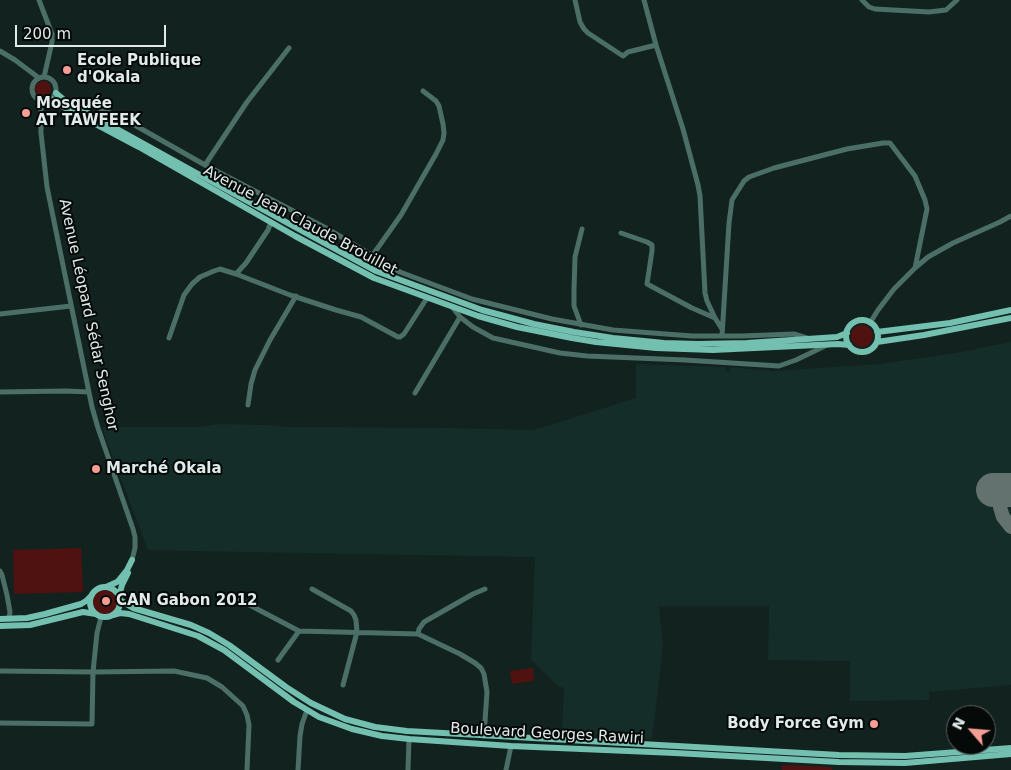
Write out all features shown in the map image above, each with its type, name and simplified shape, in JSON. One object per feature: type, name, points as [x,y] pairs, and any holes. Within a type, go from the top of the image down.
[{"type":"main road","name":"Avenue Jean Claude Brouillet","points":[[56,92],[68,102],[376,271],[482,310],[534,324],[589,334],[627,340],[672,343],[726,344],[837,337],[847,333]]},
{"type":"main road","name":"Avenue Jean Claude Brouillet","points":[[51,99],[374,278],[478,316],[533,330],[596,342],[630,346],[713,350],[849,345]]},
{"type":"main road","points":[[877,332],[950,323],[1011,310]]},
{"type":"main road","points":[[877,342],[1011,318]]},
{"type":"main road","points":[[866,321],[870,323],[876,328],[877,332],[877,342],[874,347],[866,352],[856,351],[849,345],[847,340],[849,327],[857,322],[866,321]]},
{"type":"main road","points":[[0,619],[35,616],[81,604],[97,589],[117,582],[127,570],[132,560]]},
{"type":"main road","points":[[0,626],[30,625],[82,612],[109,616],[113,614],[118,608],[122,585],[131,567],[132,560]]},
{"type":"main road","points":[[105,587],[113,590],[119,598]]},
{"type":"main road","points":[[92,595],[90,606],[98,615]]},
{"type":"main road","name":"Boulevard Georges Rawiri","points":[[119,598],[133,608],[191,625],[209,633],[229,645],[304,699],[320,708],[364,725],[387,729],[407,732],[838,755],[905,756],[1011,748]]},
{"type":"main road","name":"Boulevard Georges Rawiri","points":[[113,614],[129,614],[183,630],[204,639],[224,650],[307,710],[334,724],[382,736],[511,746],[839,762],[905,763],[1011,754]]},
{"type":"street","points":[[0,51],[41,78],[52,80],[56,87],[56,92],[51,99],[45,102],[41,101],[32,93],[33,84],[41,78],[52,42],[52,34],[39,0]]},
{"type":"street","points":[[575,0],[580,22],[584,29],[623,56],[628,52],[656,45]]},
{"type":"street","points":[[644,0],[656,45],[683,129],[700,196],[705,293],[715,318],[722,329]]},
{"type":"street","points":[[862,0],[875,9],[923,12],[946,10],[956,0]]},
{"type":"street","points":[[205,165],[247,102],[289,48]]},
{"type":"street","points":[[372,256],[401,215],[443,140],[443,124],[439,106],[436,101],[423,91]]},
{"type":"street","points":[[68,102],[77,100],[104,110],[326,228],[400,272],[472,299],[552,319],[613,330],[658,334],[722,336],[794,334],[810,339]]},
{"type":"street","name":"Avenue Léopard Sédar Senghor","points":[[41,101],[46,182],[98,428],[135,537],[132,560]]},
{"type":"street","points":[[722,336],[732,200],[738,189],[749,177],[774,168],[847,149],[890,143],[916,176],[925,200],[926,209],[915,268]]},
{"type":"street","points":[[870,323],[884,302],[915,268],[939,250],[1011,216]]},
{"type":"street","points":[[236,274],[246,263],[272,222]]},
{"type":"street","points":[[581,325],[574,306],[574,290],[575,257],[582,229]]},
{"type":"street","points":[[621,233],[647,242],[652,246],[647,284],[715,318]]},
{"type":"street","points":[[169,338],[184,295],[192,284],[200,278],[220,269],[336,310],[362,317],[400,337],[404,334],[427,298]]},
{"type":"street","points":[[248,405],[255,370],[296,296]]},
{"type":"street","points":[[0,314],[71,306]]},
{"type":"street","points":[[453,308],[460,317],[473,327],[493,338],[541,349],[587,356],[779,366],[827,345]]},
{"type":"street","points":[[415,393],[460,317]]},
{"type":"street","points":[[0,392],[65,390],[89,392]]},
{"type":"street","points":[[0,571],[7,595],[10,612],[9,619]]},
{"type":"street","points":[[312,589],[350,611],[356,620],[357,632],[343,685]]},
{"type":"street","points":[[418,634],[424,622],[485,589]]},
{"type":"street","points":[[221,596],[238,599],[299,631],[418,634],[460,654],[481,668],[486,683],[484,736]]},
{"type":"street","points":[[0,723],[92,724],[93,672],[98,615]]},
{"type":"street","points":[[278,660],[299,631]]},
{"type":"street","points":[[0,671],[174,671],[207,678],[222,687],[243,706],[247,715],[249,725],[247,770]]},
{"type":"street","points":[[298,770],[302,724],[307,710]]},
{"type":"street","points":[[408,770],[409,739]]},
{"type":"street","points":[[506,770],[511,746]]},
{"type":"street","points":[[838,770],[839,762]]},
{"type":"shaded area","points":[[43,81],[49,83],[51,89],[49,95],[43,97],[37,95],[35,89],[37,83]]},
{"type":"shaded area","points":[[858,325],[866,325],[873,332],[873,340],[866,347],[858,347],[851,340],[851,332]]},
{"type":"shaded area","points":[[1011,342],[1011,685],[929,692],[929,700],[850,701],[850,661],[768,660],[769,606],[659,606],[663,647],[652,739],[562,732],[564,688],[558,686],[531,660],[535,557],[148,550],[102,427],[199,427],[220,424],[290,427],[534,430],[636,398],[636,364],[725,367],[726,372],[730,371],[730,367],[773,371],[880,364],[956,353]]},
{"type":"shaded area","points":[[81,548],[83,592],[14,594],[13,550]]},
{"type":"shaded area","points":[[105,590],[110,591],[116,597],[116,607],[110,613],[105,614],[100,613],[94,607],[93,602],[94,597],[100,591]]},
{"type":"shaded area","points":[[533,668],[534,681],[512,684],[510,671]]},
{"type":"shaded area","points":[[781,766],[830,767],[833,770],[782,770]]},
{"type":"taxiway","points":[[1011,486],[1002,498],[1000,507],[1003,517],[1011,527]]},
{"type":"runway","points":[[993,490],[1011,490]]},
{"type":"place","name":"Ecole Publique d'Okala","points":[[67,70]]},
{"type":"place","name":"Mosquée AT TAWFEEK","points":[[26,113]]},
{"type":"place","name":"Marché Okala","points":[[96,469]]},
{"type":"place","name":"CAN Gabon 2012","points":[[106,601]]},
{"type":"place","name":"Body Force Gym","points":[[874,724]]}]
